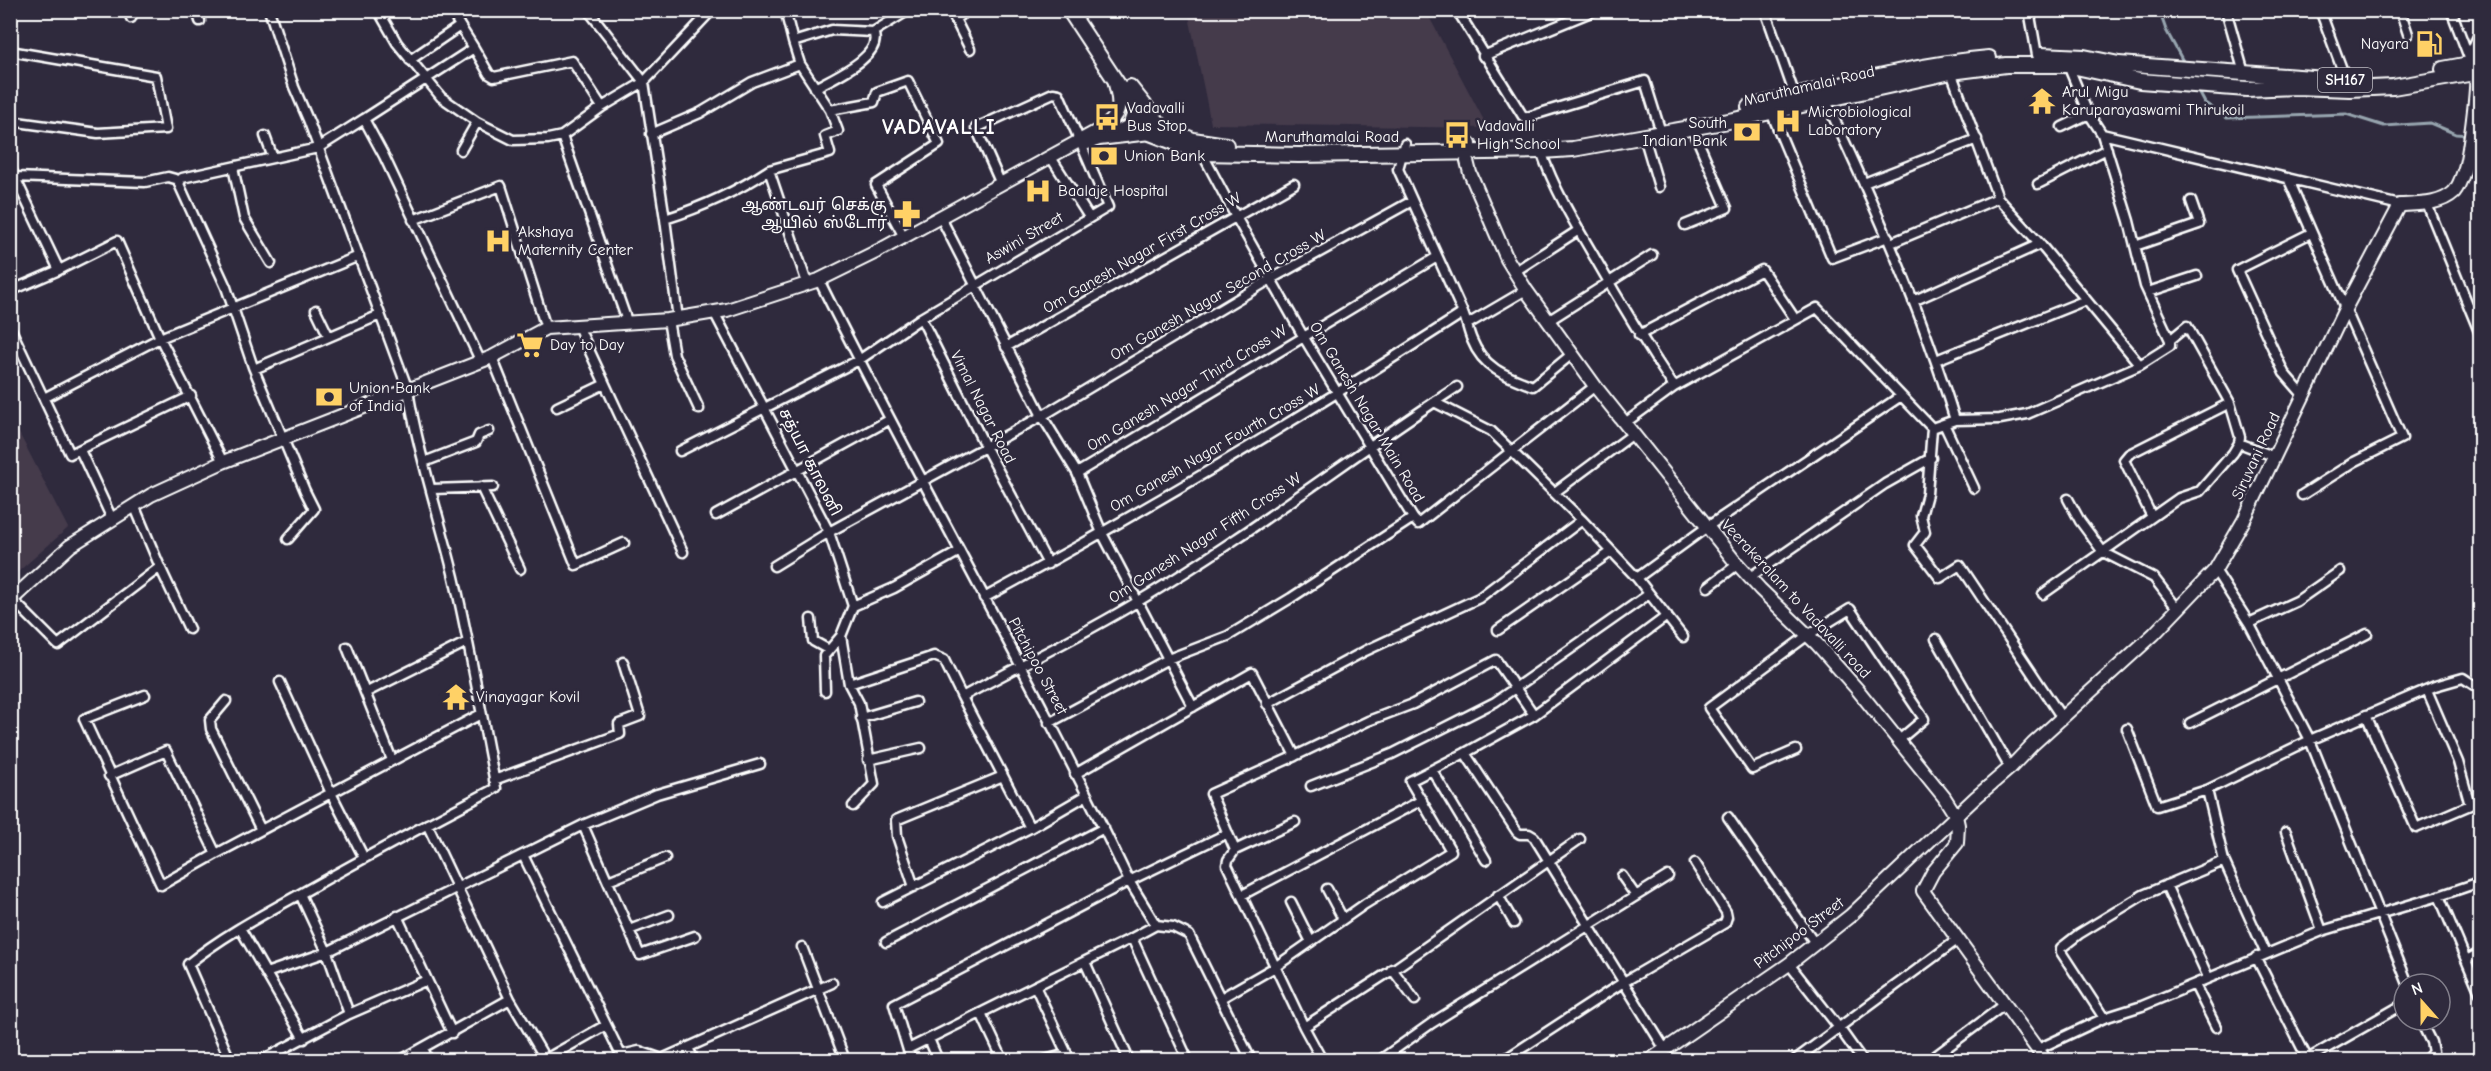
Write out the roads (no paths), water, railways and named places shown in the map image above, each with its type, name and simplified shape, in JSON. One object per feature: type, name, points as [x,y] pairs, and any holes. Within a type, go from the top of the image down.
[{"type":"main road","name":"Maruthamalai Road","points":[[1077,11],[1135,113],[1153,127],[1202,153],[1299,155],[1403,149]]},
{"type":"main road","name":"Maruthamalai Road","points":[[1077,11],[1130,87],[1153,127]]},
{"type":"main road","name":"Maruthamalai Road","points":[[1153,127],[1162,127],[1214,145],[1469,148],[1558,142],[1659,126],[1965,60],[2037,55],[2157,82],[2214,87],[2350,89],[2393,87],[2475,65]]},
{"type":"main road","name":"Maruthamalai Road","points":[[1469,148],[1541,151],[1573,149],[1771,112],[1951,72],[2006,65],[2067,60],[2346,80],[2394,79],[2475,65]]},
{"type":"street","points":[[197,10],[200,21]]},
{"type":"street","points":[[230,1060],[188,964],[211,945],[240,928],[364,858],[496,788],[455,580],[414,429],[408,390],[294,87],[269,10]]},
{"type":"street","points":[[378,10],[410,60],[441,97],[477,122],[513,140],[548,139],[562,136],[602,107],[644,82],[712,10]]},
{"type":"street","points":[[451,10],[489,74],[494,77],[572,61],[602,107]]},
{"type":"street","points":[[588,10],[644,82],[665,219],[674,355],[699,409]]},
{"type":"street","points":[[665,219],[703,207],[745,186],[769,170],[830,153],[825,136],[838,131],[830,110],[800,64],[785,10]]},
{"type":"street","points":[[793,42],[832,30],[873,32],[909,10]]},
{"type":"street","points":[[968,10],[955,19],[970,49]]},
{"type":"street","points":[[1457,10],[1483,56],[1524,118],[1645,81],[1659,126]]},
{"type":"street","points":[[1765,10],[1796,96]]},
{"type":"street","points":[[2029,10],[2037,55]]},
{"type":"street","points":[[2226,10],[2244,73]]},
{"type":"street","points":[[2320,10],[2346,80]]},
{"type":"street","points":[[2400,10],[2408,34]]},
{"type":"street","points":[[2451,10],[2475,65]]},
{"type":"street","points":[[1483,56],[1592,11]]},
{"type":"street","points":[[410,60],[460,26]]},
{"type":"street","points":[[815,88],[869,56],[875,41],[873,32]]},
{"type":"street","points":[[2102,134],[2400,205],[2427,204],[2453,192],[2465,170],[2475,65],[2481,32]]},
{"type":"street","points":[[15,177],[145,182],[168,177],[180,180],[318,148],[474,48]]},
{"type":"street","points":[[10,51],[156,76],[166,129],[98,133],[10,121]]},
{"type":"street","points":[[1932,428],[1955,420],[2000,419],[2027,414],[2140,365],[2170,346],[2170,340],[2148,292],[2102,134],[2090,114],[2067,60]]},
{"type":"street","points":[[651,134],[700,113],[752,82],[800,64]]},
{"type":"street","points":[[1951,72],[1998,198],[2040,244],[2140,365]]},
{"type":"street","points":[[1113,77],[1118,96],[1118,111],[1113,121]]},
{"type":"street","points":[[830,110],[874,102],[877,92],[908,81],[939,144],[876,185],[904,237]]},
{"type":"street","points":[[1099,139],[1129,126],[1135,113],[1130,87]]},
{"type":"street","points":[[1000,183],[976,128],[1053,93],[1059,94],[1080,142]]},
{"type":"street","points":[[1825,99],[1889,240],[1936,360],[1955,420]]},
{"type":"street","points":[[1771,112],[1832,258],[1889,240],[1998,198]]},
{"type":"street","points":[[160,567],[58,645],[11,600],[70,546],[150,495],[223,462],[486,359],[546,328],[673,319],[727,310],[813,281],[904,237],[1000,183],[1080,142],[1122,116],[1135,113]]},
{"type":"street","points":[[2062,127],[2090,114]]},
{"type":"street","points":[[364,119],[384,156],[413,220],[486,359],[576,565],[624,543]]},
{"type":"street","points":[[461,150],[477,122]]},
{"type":"street","points":[[1080,142],[1153,127]]},
{"type":"street","points":[[1685,225],[1727,208],[1692,127]]},
{"type":"street","points":[[265,136],[273,158]]},
{"type":"street","points":[[562,136],[627,321]]},
{"type":"street","points":[[1644,136],[1659,187]]},
{"type":"street","points":[[1864,183],[1977,139]]},
{"type":"street","name":"Aswini Street","points":[[974,285],[1108,207],[1080,142]]},
{"type":"street","name":"Veerakeralam to Vadavalli road","points":[[1469,148],[1467,161],[1470,173],[1507,259],[1526,290],[1595,386],[1738,564],[1857,688],[1944,796],[1956,816]]},
{"type":"street","points":[[1403,149],[1398,169],[1482,359],[1500,374],[1533,386],[1572,354]]},
{"type":"street","points":[[2038,184],[2107,149]]},
{"type":"street","points":[[1541,151],[1549,174],[1579,230],[1639,335],[1674,387]]},
{"type":"street","name":"Om Ganesh Nagar Main Road","points":[[1049,723],[1168,659],[1228,636],[1291,598],[1413,518],[1303,336],[1202,153]]},
{"type":"street","points":[[1054,154],[1089,217]]},
{"type":"street","points":[[10,167],[59,270]]},
{"type":"street","points":[[233,167],[244,218],[271,263]]},
{"type":"street","name":"Pitchipoo Street","points":[[769,170],[813,281],[859,360],[1087,795],[1129,881],[1156,925]]},
{"type":"street","points":[[2288,178],[2402,438],[2354,462],[2302,495]]},
{"type":"street","points":[[180,180],[181,190],[226,287],[254,369],[314,509],[288,539]]},
{"type":"street","name":"Om Ganesh Nagar First Cross W","points":[[1005,347],[1294,184]]},
{"type":"street","points":[[413,220],[501,186],[546,328]]},
{"type":"street","name":"Om Ganesh Nagar Second Cross W","points":[[985,446],[1042,416],[1271,279],[1412,201]]},
{"type":"street","points":[[2135,246],[2199,224],[2191,201]]},
{"type":"street","points":[[2427,204],[2481,334]]},
{"type":"street","name":"Siruvani Road","points":[[1956,816],[2154,634],[2215,570],[2244,520],[2345,309],[2400,205]]},
{"type":"street","points":[[940,216],[1005,347],[1042,416],[1077,473],[1102,533],[1192,707]]},
{"type":"street","points":[[1514,272],[1579,230]]},
{"type":"street","points":[[2303,395],[2284,373],[2237,270],[2311,233]]},
{"type":"street","points":[[10,291],[117,241],[160,338],[223,462]]},
{"type":"street","points":[[1913,301],[2040,244]]},
{"type":"street","points":[[1548,321],[1652,255]]},
{"type":"street","points":[[44,398],[160,338],[359,256]]},
{"type":"street","name":"Om Ganesh Nagar Third Cross W","points":[[1077,473],[1437,257]]},
{"type":"street","points":[[1639,335],[1762,270],[1795,319]]},
{"type":"street","points":[[2148,292],[2197,276]]},
{"type":"street","points":[[680,451],[859,360],[974,285]]},
{"type":"street","points":[[1468,324],[1526,290]]},
{"type":"street","points":[[1936,360],[2086,300]]},
{"type":"street","points":[[1625,423],[1674,387],[1817,308],[1932,428],[1928,494],[1922,516],[1925,532],[1915,545],[1940,578],[1960,565],[2062,718]]},
{"type":"street","points":[[316,310],[329,337]]},
{"type":"street","name":"சத்யா காலனி","points":[[714,312],[829,532],[985,446]]},
{"type":"street","name":"Om Ganesh Nagar Fourth Cross W","points":[[984,598],[1102,533],[1338,393],[1463,313]]},
{"type":"street","points":[[254,369],[381,315]]},
{"type":"street","name":"Vimal Nagar Road","points":[[921,318],[985,446],[1048,564]]},
{"type":"street","points":[[578,326],[683,552]]},
{"type":"street","points":[[2043,594],[2179,498],[2200,491],[2234,453],[2239,443],[2240,437],[2230,404],[2187,326],[2170,340]]},
{"type":"street","points":[[10,327],[70,454],[191,396]]},
{"type":"street","points":[[557,407],[605,384]]},
{"type":"street","points":[[1413,518],[1418,524],[1595,386]]},
{"type":"street","name":"Om Ganesh Nagar Fifth Cross W","points":[[962,697],[1137,603],[1273,514],[1370,444],[1457,387]]},
{"type":"street","points":[[1637,578],[1707,527],[1901,396]]},
{"type":"street","points":[[1434,402],[1491,431],[1555,492],[1637,578],[1683,637]]},
{"type":"street","points":[[2152,517],[2124,460],[2129,454],[2230,404]]},
{"type":"street","points":[[716,515],[889,420]]},
{"type":"street","points":[[1944,424],[1974,488]]},
{"type":"street","points":[[424,462],[476,442],[479,435],[489,431]]},
{"type":"street","points":[[1555,492],[1633,434]]},
{"type":"street","points":[[2239,443],[2273,456]]},
{"type":"street","points":[[80,450],[112,519]]},
{"type":"street","points":[[1750,577],[1884,484],[1931,458]]},
{"type":"street","points":[[481,487],[520,569]]},
{"type":"street","points":[[432,489],[493,487]]},
{"type":"street","points":[[2068,499],[2080,521],[2103,552],[2154,578],[2177,608]]},
{"type":"street","points":[[134,505],[189,629]]},
{"type":"street","points":[[1267,704],[1365,651],[1479,598],[1582,520]]},
{"type":"street","points":[[774,566],[829,532],[853,606],[841,636],[824,656],[825,691]]},
{"type":"street","points":[[853,606],[894,588],[960,551]]},
{"type":"street","points":[[1498,630],[1611,552]]},
{"type":"street","points":[[1708,587],[1738,564]]},
{"type":"street","points":[[2215,570],[2249,623],[2310,740],[2403,972]]},
{"type":"street","points":[[2249,623],[2297,601],[2340,571]]},
{"type":"street","points":[[1311,786],[1392,754],[1495,702],[1648,594]]},
{"type":"street","points":[[1796,750],[1752,769],[1709,708],[1808,635],[1850,609],[1924,719],[1899,740]]},
{"type":"street","points":[[1221,998],[1275,967],[1343,920],[1451,851],[1410,781],[1534,715],[1666,616]]},
{"type":"street","points":[[811,619],[813,641],[829,650]]},
{"type":"street","points":[[2190,723],[2367,634]]},
{"type":"street","points":[[841,636],[849,684],[859,704],[874,784],[853,806]]},
{"type":"street","points":[[1936,639],[2010,768]]},
{"type":"street","points":[[367,692],[467,642]]},
{"type":"street","points":[[347,647],[367,692],[392,760]]},
{"type":"street","points":[[849,684],[934,656],[944,660],[1030,828]]},
{"type":"street","points":[[1235,850],[1211,794],[1368,721],[1413,704],[1496,660],[1534,715]]},
{"type":"street","points":[[494,780],[620,734],[619,724],[640,716],[623,662]]},
{"type":"street","points":[[1075,774],[1252,674],[1295,756]]},
{"type":"street","points":[[2127,729],[2157,806],[2207,790],[2310,740],[2427,690],[2463,678],[2481,689]]},
{"type":"street","points":[[280,682],[330,793],[364,858]]},
{"type":"street","points":[[2366,715],[2416,828],[2470,805],[2458,762],[2427,690]]},
{"type":"street","points":[[146,695],[84,719],[161,885],[481,714]]},
{"type":"street","points":[[226,701],[210,720],[211,729],[261,830]]},
{"type":"street","points":[[861,718],[915,702]]},
{"type":"street","points":[[868,760],[921,748]]},
{"type":"street","points":[[109,776],[166,751],[216,854]]},
{"type":"street","points":[[1465,753],[1517,832],[1534,837],[1666,1051]]},
{"type":"street","points":[[266,973],[327,952],[583,825],[657,794],[760,764]]},
{"type":"street","points":[[1432,770],[1485,860]]},
{"type":"street","points":[[914,887],[897,836],[896,820],[1003,776]]},
{"type":"street","points":[[2207,790],[2223,861],[2266,954]]},
{"type":"street","points":[[883,902],[1030,828],[1087,795]]},
{"type":"street","points":[[1242,895],[1422,800]]},
{"type":"street","points":[[1956,816],[1957,843],[1933,872],[1923,891],[2044,1060]]},
{"type":"street","name":"Pitchipoo Street","points":[[1650,1060],[1789,964],[1850,916],[1956,816]]},
{"type":"street","points":[[1728,817],[1815,943]]},
{"type":"street","points":[[1295,822],[1235,850],[1227,865],[1322,1060]]},
{"type":"street","points":[[427,825],[510,999],[545,1060],[606,1025]]},
{"type":"street","points":[[583,825],[640,955],[695,936]]},
{"type":"street","points":[[886,942],[1104,828]]},
{"type":"street","points":[[2286,832],[2322,931]]},
{"type":"street","points":[[911,1060],[894,1004],[1129,881],[1228,833]]},
{"type":"street","points":[[1304,1027],[1580,839]]},
{"type":"street","points":[[523,855],[622,1058],[639,1051],[662,1059],[832,983]]},
{"type":"street","points":[[608,881],[665,858]]},
{"type":"street","points":[[2104,1018],[2061,952],[2061,948],[2079,934],[2143,895],[2223,861]]},
{"type":"street","points":[[1504,1060],[1622,983],[1725,923],[1726,912],[1695,863]]},
{"type":"street","points":[[1622,876],[1636,896]]},
{"type":"street","points":[[1380,1060],[1432,1023],[1668,876]]},
{"type":"street","points":[[2038,1049],[2104,1018],[2195,985],[2208,977],[2322,931],[2481,882]]},
{"type":"street","points":[[2166,885],[2208,977]]},
{"type":"street","points":[[1327,889],[1343,920]]},
{"type":"street","points":[[300,894],[327,952],[349,1014]]},
{"type":"street","points":[[1498,895],[1514,923]]},
{"type":"street","points":[[2439,896],[2481,993]]},
{"type":"street","points":[[1291,902],[1311,942]]},
{"type":"street","points":[[629,930],[669,915]]},
{"type":"street","points":[[397,916],[452,1034]]},
{"type":"street","points":[[908,1049],[1156,925],[1173,927],[1189,935],[1251,1060]]},
{"type":"street","points":[[240,928],[304,1039]]},
{"type":"street","points":[[1132,938],[1188,1060]]},
{"type":"street","points":[[1795,1060],[1840,1029],[1957,940]]},
{"type":"street","points":[[802,948],[845,1060]]},
{"type":"street","points":[[2466,960],[2481,953]]},
{"type":"street","points":[[2256,957],[2307,1060],[2392,1011]]},
{"type":"street","points":[[1085,962],[1129,1060]]},
{"type":"street","points":[[1789,964],[1862,1060]]},
{"type":"street","points":[[1392,969],[1414,1000]]},
{"type":"street","points":[[262,1060],[349,1014],[427,980]]},
{"type":"street","points":[[2195,985],[2216,1027]]},
{"type":"street","points":[[1035,986],[1067,1054],[1045,1060]]},
{"type":"street","points":[[401,1060],[452,1034],[510,999]]},
{"type":"street","points":[[1930,1060],[2004,1005]]},
{"type":"street","points":[[981,1013],[1003,1060]]},
{"type":"street","points":[[2426,1032],[2433,1052],[2426,1060]]},
{"type":"street","points":[[929,1039],[938,1060]]},
{"type":"street","points":[[423,1048],[428,1060]]},
{"type":"street","points":[[688,1048],[693,1060]]},
{"type":"waterway","points":[[2159,10],[2166,30],[2184,63]]},
{"type":"waterway","points":[[2198,90],[2205,103],[2227,118],[2346,114],[2384,126],[2430,123],[2456,134],[2469,135]]},
{"type":"place","name":"Nayara","points":[[2429,44]]},
{"type":"place","name":"Arul Migu Karuparayaswami Thirukoil","points":[[2042,101]]},
{"type":"place","name":"Vadavalli Bus Stop","points":[[1107,117]]},
{"type":"place","name":"Microbiological Laboratory","points":[[1788,121]]},
{"type":"place","name":"South Indian Bank","points":[[1747,132]]},
{"type":"place","name":"Vadavalli High School","points":[[1457,135]]},
{"type":"place","name":"Union Bank","points":[[1104,156]]},
{"type":"place","name":"Baalaje Hospital","points":[[1038,191]]},
{"type":"place","name":"ஆண்டவர் செக்கு ஆயில் ஸ்டோர்","points":[[907,214]]},
{"type":"place","name":"Akshaya Maternity Center","points":[[498,241]]},
{"type":"place","name":"Day to Day","points":[[530,345]]},
{"type":"place","name":"Union Bank of India","points":[[329,397]]},
{"type":"place","name":"Vinayagar Kovil","points":[[456,697]]},
{"type":"district","name":"VADAVALLI","points":[[939,127]]}]
